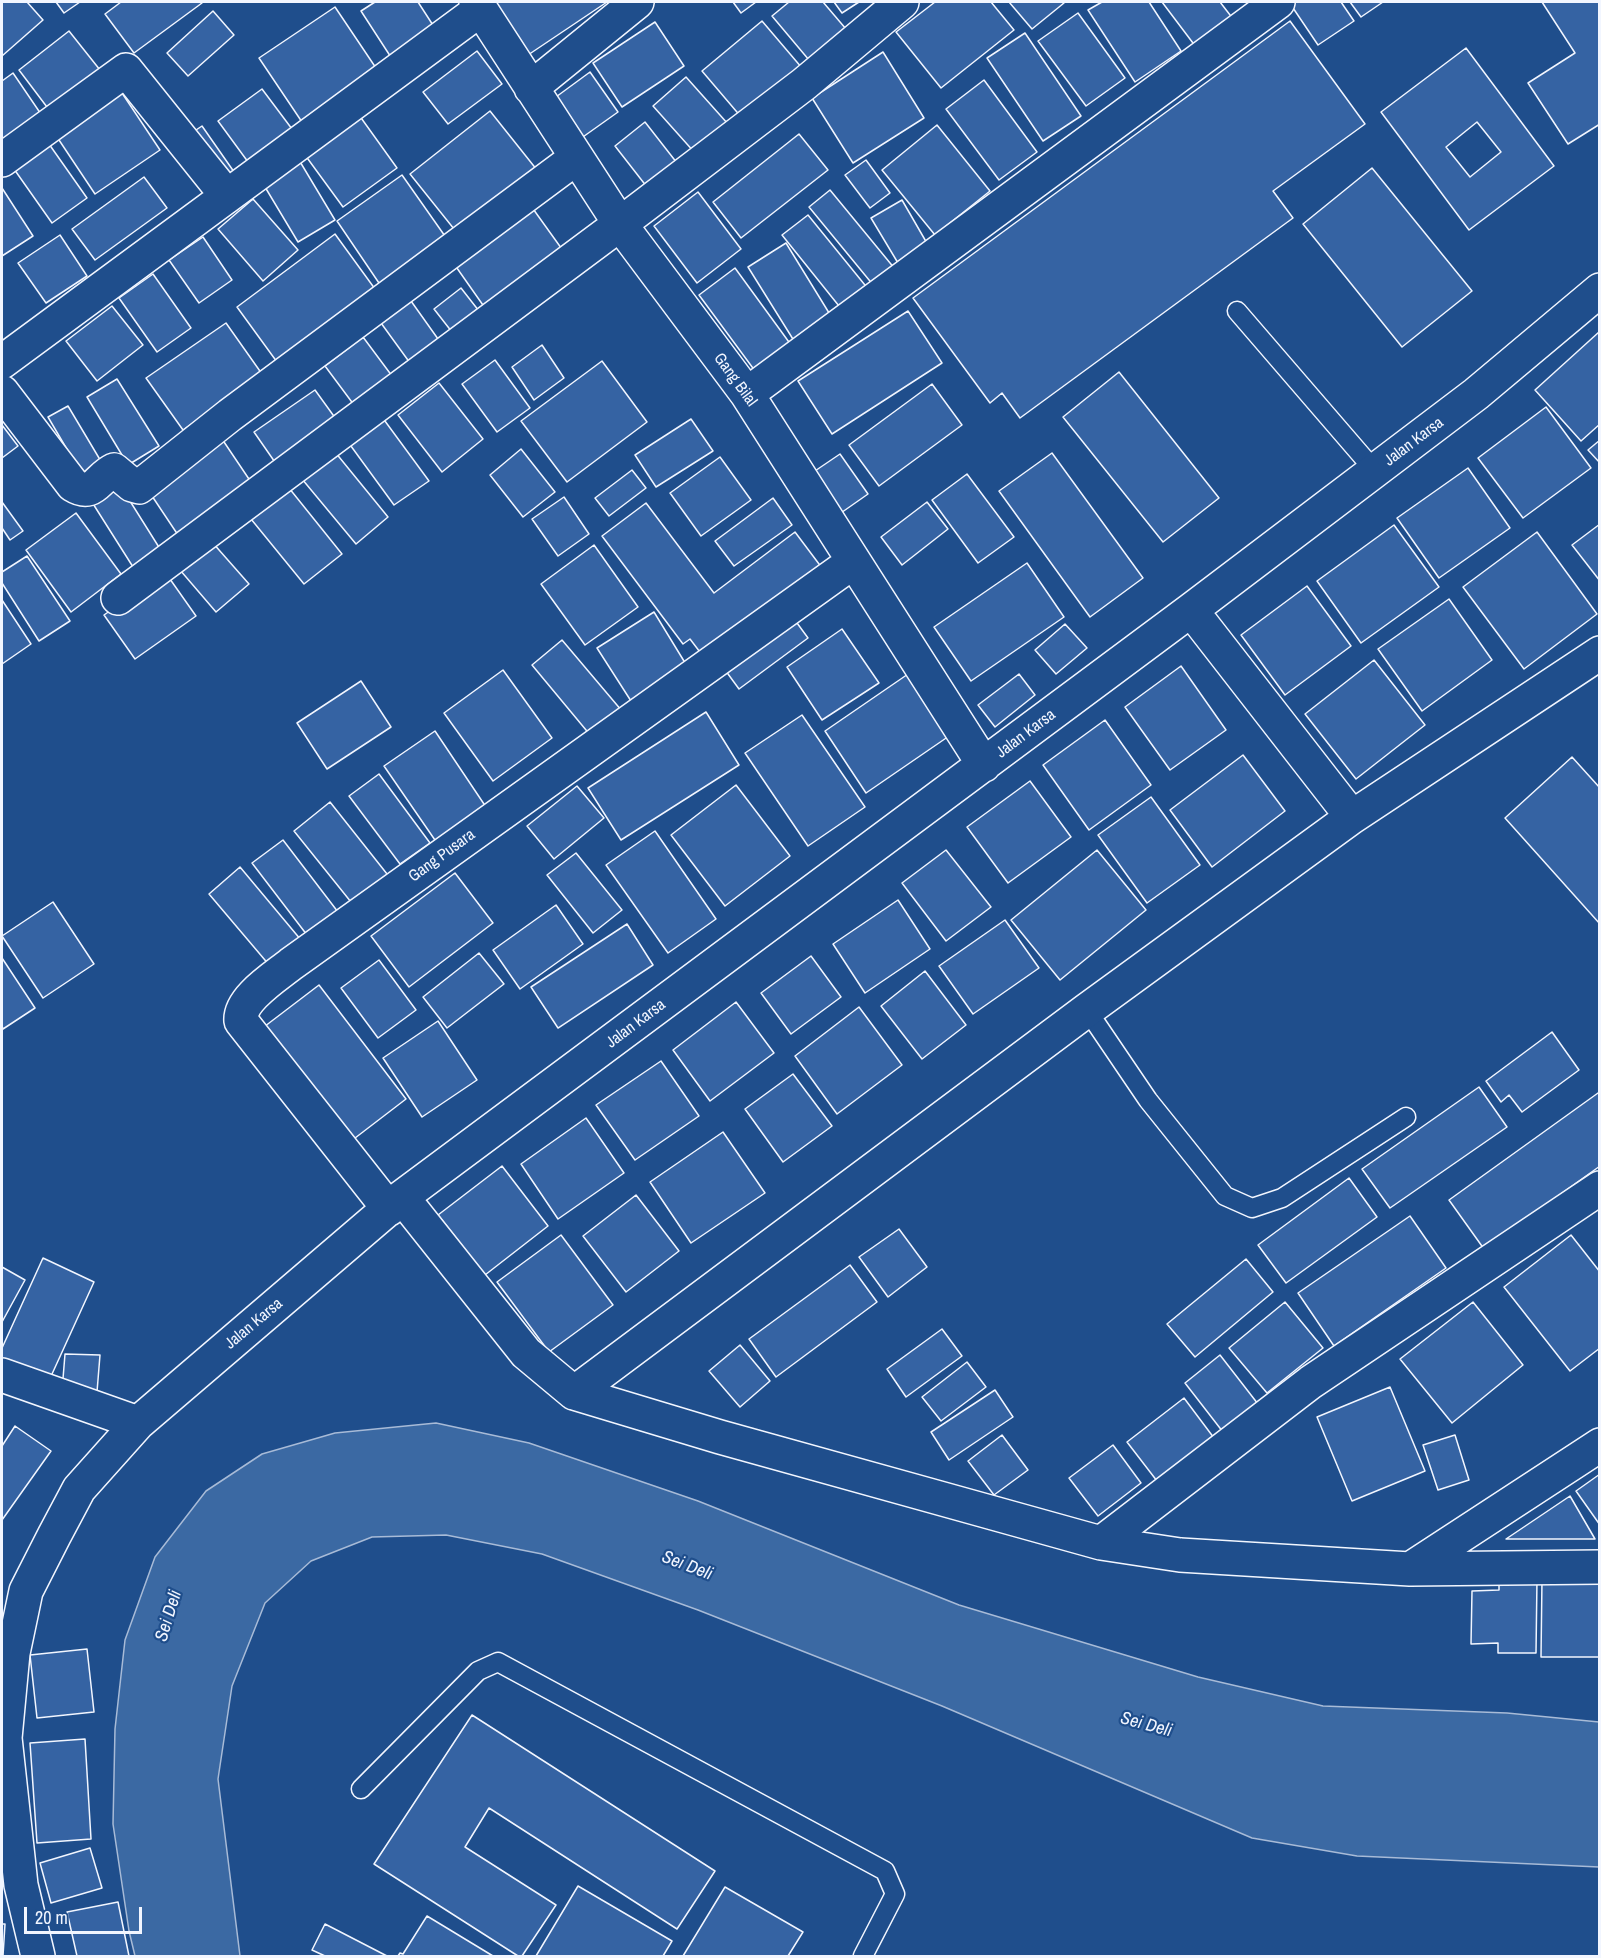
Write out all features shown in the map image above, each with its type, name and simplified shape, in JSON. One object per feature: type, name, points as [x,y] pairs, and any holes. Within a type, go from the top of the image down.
[{"type":"street","points":[[531,88],[637,2]]},
{"type":"street","points":[[118,598],[620,225],[804,84],[902,2]]},
{"type":"street","points":[[747,394],[1278,2]]},
{"type":"street","points":[[2,362],[227,196],[478,5]]},
{"type":"street","name":"Gang Bilal","points":[[478,5],[620,225],[747,394],[984,765]]},
{"type":"street","points":[[2,160],[126,69],[227,196]]},
{"type":"street","points":[[2,392],[73,485],[82,490],[91,489],[106,474],[114,470],[132,485],[139,487],[230,415],[576,158]]},
{"type":"street","name":"Jalan Karsa","points":[[38,1956],[21,1885],[5,1738],[13,1653],[26,1591],[79,1489],[138,1423],[396,1203],[1375,471],[1476,394],[1599,290]]},
{"type":"street","name":"Gang Pusara","points":[[396,1203],[241,1021],[240,1014],[248,999],[291,964],[853,562]]},
{"type":"street","points":[[1191,610],[1352,817]]},
{"type":"street","points":[[574,1393],[1087,1010],[1352,817],[1599,653]]},
{"type":"street","points":[[1101,1543],[1311,1382],[1599,1188]]},
{"type":"street","points":[[396,1203],[526,1353],[574,1393],[720,1437],[1101,1543],[1180,1555],[1410,1569],[1599,1567]]},
{"type":"street","points":[[2,1375],[138,1423]]},
{"type":"street","points":[[1410,1569],[1599,1445]]},
{"type":"lane","points":[[1237,311],[1375,471]]},
{"type":"lane","points":[[1087,1010],[1148,1100],[1225,1196],[1252,1208],[1282,1198],[1406,1117]]},
{"type":"lane","points":[[361,1789],[478,1671],[498,1662],[885,1871],[895,1894],[862,1956]]},
{"type":"water","name":"Sei Deli","points":[[436,1423],[529,1443],[698,1501],[959,1605],[1198,1677],[1323,1706],[1507,1713],[1599,1722],[1599,1867],[1357,1856],[1252,1838],[942,1706],[698,1610],[542,1554],[446,1535],[372,1537],[311,1561],[265,1603],[232,1686],[218,1779],[240,1956],[135,1956],[129,1931],[113,1824],[115,1729],[125,1640],[155,1557],[206,1491],[262,1454],[335,1433]]},
{"type":"building","points":[[2,2],[27,2],[43,20],[2,56]]},
{"type":"building","points":[[56,2],[80,2],[64,13]]},
{"type":"building","points":[[121,2],[202,3],[134,53],[105,14]]},
{"type":"building","points":[[375,2],[418,2],[440,36],[396,65],[361,11]]},
{"type":"building","points":[[494,2],[607,2],[525,57]]},
{"type":"building","points":[[733,2],[756,2],[741,13]]},
{"type":"building","points":[[789,2],[823,2],[846,29],[809,60],[772,16]]},
{"type":"building","points":[[834,2],[859,2],[842,13]]},
{"type":"building","points":[[935,2],[991,2],[1014,30],[941,88],[896,32]]},
{"type":"building","points":[[1009,2],[1062,2],[1064,3],[1032,29]]},
{"type":"building","points":[[1102,2],[1149,2],[1181,51],[1135,82],[1088,10]]},
{"type":"building","points":[[1162,2],[1220,2],[1237,24],[1199,51]]},
{"type":"building","points":[[1289,2],[1341,2],[1354,21],[1318,45]]},
{"type":"building","points":[[1350,2],[1383,2],[1361,17]]},
{"type":"building","points":[[1542,2],[1600,2],[1600,124],[1568,144],[1528,83],[1575,53]]},
{"type":"building","points":[[335,7],[380,74],[304,125],[259,58]]},
{"type":"building","points":[[213,11],[234,35],[188,76],[167,53]]},
{"type":"building","points":[[1078,13],[1125,78],[1086,106],[1038,41]]},
{"type":"building","points":[[762,21],[802,68],[742,118],[702,71]]},
{"type":"building","points":[[1290,21],[1365,124],[1273,191],[1293,218],[1020,418],[1002,393],[990,403],[913,298]]},
{"type":"building","points":[[655,22],[684,66],[622,107],[593,63]]},
{"type":"building","points":[[69,31],[104,75],[53,115],[19,70]]},
{"type":"building","points":[[1025,33],[1081,116],[1043,141],[987,58]]},
{"type":"building","points":[[1466,48],[1554,166],[1469,230],[1381,112]],"holes":[[[1477,122],[1501,152],[1470,177],[1446,147]]]},
{"type":"building","points":[[477,51],[502,84],[448,124],[423,92]]},
{"type":"building","points":[[883,52],[924,118],[853,163],[812,98]]},
{"type":"building","points":[[590,72],[618,112],[573,144],[545,105]]},
{"type":"building","points":[[13,73],[45,120],[2,150],[2,81]]},
{"type":"building","points":[[686,77],[728,124],[695,153],[653,106]]},
{"type":"building","points":[[984,80],[1037,152],[999,180],[946,109]]},
{"type":"building","points":[[262,89],[295,133],[251,166],[218,121]]},
{"type":"building","points":[[122,93],[160,150],[95,194],[57,137]]},
{"type":"building","points":[[490,111],[537,170],[458,234],[410,174]]},
{"type":"building","points":[[359,115],[397,168],[343,207],[305,155]]},
{"type":"building","points":[[645,122],[677,163],[647,187],[615,146]]},
{"type":"building","points":[[937,125],[990,191],[935,235],[882,170]]},
{"type":"building","points":[[202,126],[239,179],[225,185],[187,136]]},
{"type":"building","points":[[799,134],[828,170],[741,238],[713,202]]},
{"type":"building","points":[[49,144],[87,198],[52,223],[14,169]]},
{"type":"building","points":[[299,160],[335,220],[298,242],[262,182]]},
{"type":"building","points":[[866,160],[890,193],[870,208],[845,175]]},
{"type":"building","points":[[1372,168],[1472,291],[1402,347],[1303,224]]},
{"type":"building","points":[[402,175],[447,239],[381,286],[337,221]]},
{"type":"building","points":[[144,177],[167,208],[95,260],[72,229]]},
{"type":"building","points":[[2,188],[33,236],[2,256]]},
{"type":"building","points":[[830,190],[895,269],[874,286],[809,207]]},
{"type":"building","points":[[698,192],[741,249],[697,283],[654,226]]},
{"type":"building","points":[[253,199],[298,250],[263,281],[218,229]]},
{"type":"building","points":[[902,200],[928,245],[898,263],[871,218]]},
{"type":"building","points":[[531,206],[564,252],[485,308],[452,261]]},
{"type":"building","points":[[808,215],[869,290],[843,311],[782,235]]},
{"type":"building","points":[[335,234],[375,289],[277,362],[237,307]]},
{"type":"building","points":[[60,235],[87,276],[46,303],[18,263]]},
{"type":"building","points":[[203,237],[232,280],[199,303],[169,260]]},
{"type":"building","points":[[786,243],[834,321],[796,344],[748,267]]},
{"type":"building","points":[[735,268],[794,349],[758,375],[699,295]]},
{"type":"building","points":[[153,274],[191,328],[157,352],[119,298]]},
{"type":"building","points":[[461,288],[486,320],[459,341],[434,309]]},
{"type":"building","points":[[411,301],[448,353],[418,374],[381,323]]},
{"type":"building","points":[[112,306],[143,345],[97,381],[66,341]]},
{"type":"building","points":[[908,311],[942,363],[832,434],[798,381]]},
{"type":"building","points":[[226,323],[262,374],[183,430],[146,378]]},
{"type":"building","points":[[1599,332],[1600,424],[1581,441],[1535,390]]},
{"type":"building","points":[[363,337],[398,384],[360,413],[325,366]]},
{"type":"building","points":[[542,345],[564,378],[534,400],[512,367]]},
{"type":"building","points":[[495,360],[530,408],[497,432],[462,384]]},
{"type":"building","points":[[602,361],[647,422],[567,482],[521,421]]},
{"type":"building","points":[[1119,372],[1219,498],[1163,542],[1063,417]]},
{"type":"building","points":[[117,379],[159,446],[128,465],[87,397]]},
{"type":"building","points":[[439,383],[483,439],[442,472],[398,415]]},
{"type":"building","points":[[932,384],[962,425],[879,486],[849,445]]},
{"type":"building","points":[[315,390],[341,426],[279,468],[254,432]]},
{"type":"building","points":[[68,406],[102,463],[82,475],[48,417]]},
{"type":"building","points":[[1546,407],[1591,468],[1523,518],[1478,458]]},
{"type":"building","points":[[382,417],[429,481],[394,505],[348,442]]},
{"type":"building","points":[[691,419],[713,451],[656,487],[635,455]]},
{"type":"building","points":[[2,425],[18,446],[2,458]]},
{"type":"building","points":[[220,436],[255,488],[180,538],[146,487]]},
{"type":"building","points":[[1600,440],[1600,463],[1588,450]]},
{"type":"building","points":[[521,449],[555,492],[523,517],[490,475]]},
{"type":"building","points":[[335,452],[388,517],[356,544],[302,479]]},
{"type":"building","points":[[1052,453],[1143,578],[1090,617],[999,491]]},
{"type":"building","points":[[840,454],[868,494],[838,515],[809,475]]},
{"type":"building","points":[[720,457],[751,500],[701,536],[670,493]]},
{"type":"building","points":[[1468,468],[1510,528],[1439,578],[1397,518]]},
{"type":"building","points":[[632,470],[646,488],[609,516],[595,498]]},
{"type":"building","points":[[967,474],[1014,537],[978,563],[932,500]]},
{"type":"building","points":[[118,482],[167,560],[140,578],[90,499]]},
{"type":"building","points":[[289,488],[342,554],[304,584],[251,519]]},
{"type":"building","points":[[564,497],[589,534],[558,556],[532,519]]},
{"type":"building","points":[[773,498],[792,525],[734,566],[715,541]]},
{"type":"building","points":[[2,502],[23,531],[10,540],[2,528]]},
{"type":"building","points":[[927,502],[948,529],[902,565],[881,537]]},
{"type":"building","points":[[646,503],[714,593],[795,532],[825,572],[706,660],[690,639],[683,644],[602,536]]},
{"type":"building","points":[[76,513],[121,574],[71,612],[26,550]]},
{"type":"building","points":[[1600,524],[1600,581],[1572,545]]},
{"type":"building","points":[[1394,525],[1439,587],[1361,643],[1317,581]]},
{"type":"building","points":[[1537,532],[1597,614],[1524,669],[1463,587]]},
{"type":"building","points":[[212,542],[249,584],[216,612],[180,570]]},
{"type":"building","points":[[594,545],[638,607],[585,645],[541,584]]},
{"type":"building","points":[[27,556],[70,621],[39,641],[2,583],[2,572]]},
{"type":"building","points":[[1027,563],[1064,617],[971,681],[934,627]]},
{"type":"building","points":[[165,572],[196,616],[135,659],[104,615]]},
{"type":"building","points":[[1307,586],[1351,646],[1285,695],[1241,635]]},
{"type":"building","points":[[1449,599],[1492,660],[1422,711],[1378,649]]},
{"type":"building","points":[[2,600],[31,644],[2,664]]},
{"type":"building","points":[[654,612],[687,666],[631,701],[597,648]]},
{"type":"building","points":[[789,612],[808,638],[739,689],[720,663]]},
{"type":"building","points":[[1065,624],[1087,648],[1056,674],[1035,650]]},
{"type":"building","points":[[842,629],[879,683],[822,720],[787,667]]},
{"type":"building","points":[[562,640],[622,711],[591,736],[532,665]]},
{"type":"building","points":[[1374,660],[1425,725],[1356,779],[1305,714]]},
{"type":"building","points":[[1181,666],[1226,730],[1170,770],[1125,707]]},
{"type":"building","points":[[503,670],[552,738],[493,781],[444,713]]},
{"type":"building","points":[[911,672],[952,734],[866,793],[825,731]]},
{"type":"building","points":[[1019,674],[1035,695],[995,727],[978,705]]},
{"type":"building","points":[[361,681],[391,727],[327,769],[297,723]]},
{"type":"building","points":[[706,712],[739,765],[621,840],[588,788]]},
{"type":"building","points":[[802,715],[865,807],[808,846],[745,753]]},
{"type":"building","points":[[1105,720],[1151,785],[1089,830],[1043,765]]},
{"type":"building","points":[[435,731],[488,810],[437,843],[384,766]]},
{"type":"building","points":[[1243,755],[1285,811],[1212,867],[1170,810]]},
{"type":"building","points":[[1572,757],[1600,788],[1600,924],[1505,818]]},
{"type":"building","points":[[379,774],[430,843],[400,864],[349,796]]},
{"type":"building","points":[[1030,781],[1071,837],[1008,883],[967,827]]},
{"type":"building","points":[[736,785],[790,856],[725,906],[671,835]]},
{"type":"building","points":[[577,786],[604,818],[554,859],[527,826]]},
{"type":"building","points":[[1151,797],[1200,865],[1147,903],[1098,835]]},
{"type":"building","points":[[330,802],[391,879],[355,907],[294,831]]},
{"type":"building","points":[[655,831],[716,919],[668,953],[606,865]]},
{"type":"building","points":[[283,840],[338,912],[307,935],[252,863]]},
{"type":"building","points":[[946,850],[991,907],[946,941],[902,883]]},
{"type":"building","points":[[1097,850],[1146,910],[1060,980],[1011,920]]},
{"type":"building","points":[[576,853],[622,910],[593,933],[547,875]]},
{"type":"building","points":[[240,867],[301,940],[270,966],[209,894]]},
{"type":"building","points":[[455,873],[493,923],[409,987],[371,936]]},
{"type":"building","points":[[898,900],[930,949],[865,993],[833,944]]},
{"type":"building","points":[[53,902],[94,964],[43,998],[2,936]]},
{"type":"building","points":[[556,905],[583,944],[520,989],[493,950]]},
{"type":"building","points":[[1005,920],[1039,968],[973,1014],[939,966]]},
{"type":"building","points":[[627,924],[653,965],[558,1028],[531,987]]},
{"type":"building","points":[[479,953],[504,984],[447,1028],[423,997]]},
{"type":"building","points":[[811,956],[841,997],[791,1034],[761,993]]},
{"type":"building","points":[[2,958],[35,1008],[3,1029],[2,1026]]},
{"type":"building","points":[[379,960],[416,1010],[378,1038],[341,988]]},
{"type":"building","points":[[925,971],[966,1025],[922,1059],[881,1006]]},
{"type":"building","points":[[319,985],[406,1099],[342,1148],[256,1033]]},
{"type":"building","points":[[736,1002],[774,1053],[710,1101],[673,1050]]},
{"type":"building","points":[[859,1007],[902,1065],[837,1114],[795,1056]]},
{"type":"building","points":[[438,1021],[477,1080],[422,1117],[383,1058]]},
{"type":"building","points":[[1552,1032],[1579,1070],[1522,1112],[1509,1095],[1501,1102],[1486,1081]]},
{"type":"building","points":[[661,1061],[699,1116],[635,1160],[596,1105]]},
{"type":"building","points":[[793,1074],[832,1126],[783,1162],[745,1109]]},
{"type":"building","points":[[1479,1087],[1507,1127],[1390,1208],[1362,1169]]},
{"type":"building","points":[[1598,1093],[1600,1095],[1600,1166],[1484,1249],[1449,1200]]},
{"type":"building","points":[[586,1118],[624,1173],[558,1219],[521,1164]]},
{"type":"building","points":[[723,1132],[765,1193],[691,1243],[650,1182]]},
{"type":"building","points":[[502,1166],[548,1226],[485,1275],[438,1215]]},
{"type":"building","points":[[1349,1178],[1377,1217],[1286,1283],[1258,1245]]},
{"type":"building","points":[[636,1195],[679,1251],[626,1292],[583,1236]]},
{"type":"building","points":[[1410,1216],[1446,1268],[1334,1346],[1298,1293]]},
{"type":"building","points":[[899,1229],[927,1267],[888,1297],[859,1257]]},
{"type":"building","points":[[561,1235],[613,1305],[549,1352],[497,1282]]},
{"type":"building","points":[[1571,1235],[1600,1272],[1600,1348],[1570,1371],[1504,1287]]},
{"type":"building","points":[[43,1258],[94,1282],[47,1385],[2,1364],[2,1348]]},
{"type":"building","points":[[1246,1259],[1273,1292],[1195,1357],[1167,1324]]},
{"type":"building","points":[[850,1265],[877,1302],[776,1377],[749,1339]]},
{"type":"building","points":[[2,1267],[25,1280],[2,1322]]},
{"type":"building","points":[[1285,1302],[1323,1348],[1267,1393],[1229,1348]]},
{"type":"building","points":[[1473,1302],[1523,1365],[1452,1423],[1400,1359]]},
{"type":"building","points":[[942,1329],[962,1356],[906,1397],[887,1369]]},
{"type":"building","points":[[740,1345],[770,1381],[740,1407],[709,1371]]},
{"type":"building","points":[[65,1354],[100,1355],[97,1392],[62,1391]]},
{"type":"building","points":[[1220,1355],[1258,1404],[1223,1432],[1185,1383]]},
{"type":"building","points":[[967,1362],[986,1387],[941,1421],[922,1397]]},
{"type":"building","points":[[1390,1387],[1425,1471],[1352,1501],[1317,1417]]},
{"type":"building","points":[[995,1390],[1013,1417],[949,1460],[931,1432]]},
{"type":"building","points":[[1184,1398],[1214,1438],[1157,1481],[1127,1442]]},
{"type":"building","points":[[15,1426],[51,1451],[2,1520],[2,1446]]},
{"type":"building","points":[[1002,1435],[1028,1470],[994,1495],[968,1461]]},
{"type":"building","points":[[1455,1435],[1469,1480],[1438,1490],[1423,1445]]},
{"type":"building","points":[[1113,1445],[1141,1483],[1098,1516],[1069,1478]]},
{"type":"building","points":[[1600,1474],[1600,1525],[1576,1491]]},
{"type":"building","points":[[1570,1496],[1595,1539],[1506,1539]]},
{"type":"building","points":[[1499,1579],[1537,1579],[1536,1653],[1498,1653],[1498,1643],[1471,1644],[1472,1591],[1499,1590]]},
{"type":"building","points":[[1542,1579],[1600,1580],[1600,1657],[1541,1657]]},
{"type":"building","points":[[87,1649],[94,1712],[37,1718],[30,1655]]},
{"type":"building","points":[[472,1715],[715,1871],[677,1929],[489,1808],[465,1847],[556,1905],[522,1956],[518,1956],[374,1864]]},
{"type":"building","points":[[85,1739],[91,1839],[37,1843],[30,1743]]},
{"type":"building","points":[[90,1848],[102,1888],[51,1903],[40,1863]]},
{"type":"building","points":[[578,1886],[672,1941],[663,1956],[536,1956]]},
{"type":"building","points":[[725,1887],[803,1932],[788,1956],[683,1956]]},
{"type":"building","points":[[118,1902],[129,1956],[77,1956],[67,1912]]},
{"type":"building","points":[[427,1916],[493,1956],[398,1956],[400,1953],[403,1954]]},
{"type":"building","points":[[2,1924],[5,1924],[3,1956],[2,1956]]},
{"type":"building","points":[[325,1924],[387,1956],[325,1956],[312,1950]]}]
